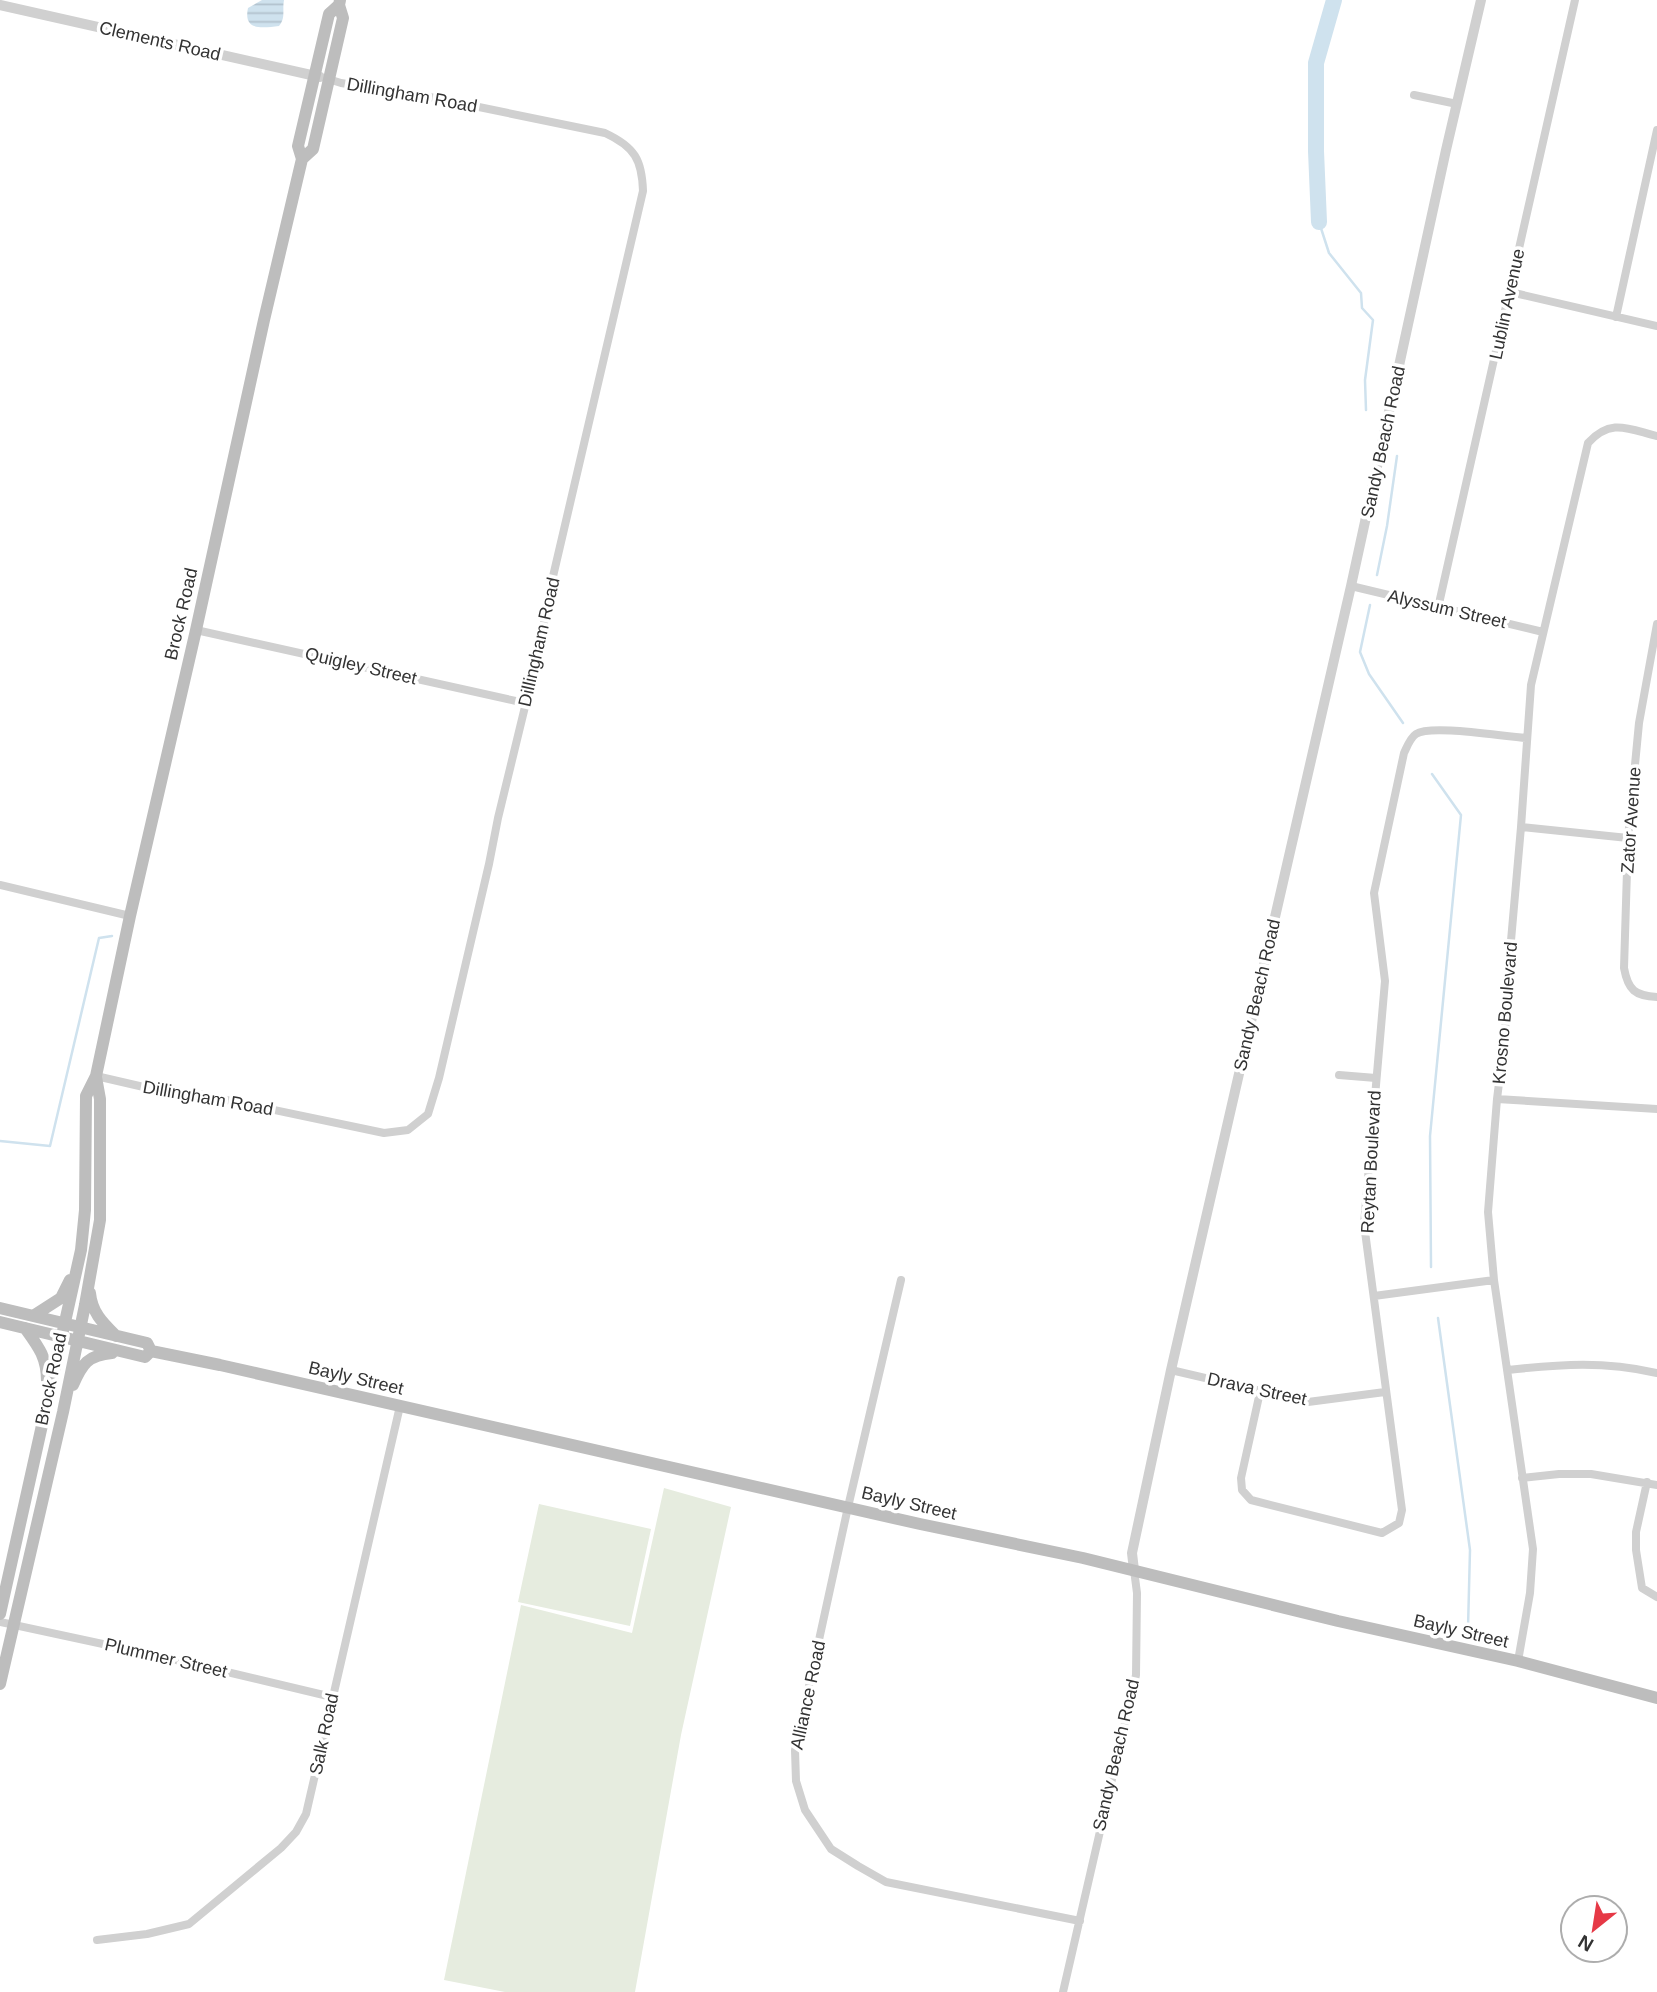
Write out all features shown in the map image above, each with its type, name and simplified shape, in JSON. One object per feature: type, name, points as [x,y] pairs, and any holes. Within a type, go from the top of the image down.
[{"type":"main road","name":"Brock Road","points":[[0,1614],[81,1250],[85,1210],[86,1096],[96,1076],[302,159],[298,146],[343,18],[340,3]]},
{"type":"main road","name":"Brock Road","points":[[0,1684],[62,1412],[100,1220],[100,1099],[96,1076]]},
{"type":"main road","points":[[33,1316],[61,1298],[69,1285],[81,1250]]},
{"type":"main road","points":[[89,1282],[97,1317],[117,1336]]},
{"type":"main road","name":"Bayly Street","points":[[0,1308],[147,1343],[151,1351]]},
{"type":"main road","name":"Bayly Street","points":[[0,1322],[145,1357],[151,1351]]},
{"type":"main road","points":[[25,1328],[47,1365],[47,1405]]},
{"type":"main road","name":"Bayly Street","points":[[151,1351],[1134,1570],[1338,1621],[1518,1661],[1657,1698]]},
{"type":"main road","points":[[62,1412],[78,1372],[92,1356],[121,1352]]},
{"type":"street","name":"Sandy Beach Road","points":[[1063,1992],[1136,1675],[1137,1593],[1132,1553],[1481,0]]},
{"type":"street","name":"Lublin Avenue","points":[[1438,608],[1575,0]]},
{"type":"street","name":"Clements Road","points":[[0,5],[321,77]]},
{"type":"street","name":"Dillingham Road","points":[[96,1076],[384,1133],[408,1130],[428,1114],[439,1078],[540,645],[551,585],[643,191],[640,162],[620,140],[605,134],[321,77]]},
{"type":"street","points":[[1414,95],[1457,104]]},
{"type":"street","points":[[1616,317],[1657,130]]},
{"type":"street","points":[[1510,292],[1657,326]]},
{"type":"street","name":"Krosno Boulevard","points":[[1518,1661],[1530,1593],[1533,1549],[1493,1280],[1488,1212],[1505,1035],[1531,685],[1588,443],[1597,432],[1613,426],[1657,436]]},
{"type":"street","name":"Alyssum Street","points":[[1351,586],[1543,632]]},
{"type":"street","name":"Zator Avenue","points":[[1657,624],[1653,662],[1639,723],[1628,838],[1624,968],[1632,990],[1646,997],[1657,997]]},
{"type":"street","name":"Quigley Street","points":[[196,630],[525,703]]},
{"type":"street","name":"Reytan Boulevard","points":[[1260,1392],[1241,1478],[1242,1490],[1251,1500],[1382,1533],[1399,1523],[1402,1510],[1364,1224],[1385,981],[1374,893],[1404,753],[1415,734],[1433,729],[1527,738]]},
{"type":"street","points":[[1521,827],[1628,838]]},
{"type":"street","points":[[0,885],[130,916]]},
{"type":"street","points":[[1339,1075],[1376,1078]]},
{"type":"street","points":[[1497,1100],[1657,1109]]},
{"type":"street","name":"Alliance Road","points":[[901,1280],[795,1750],[796,1781],[806,1810],[831,1849],[886,1882],[1080,1922]]},
{"type":"street","points":[[1374,1296],[1493,1280]]},
{"type":"street","points":[[1508,1370],[1596,1364],[1631,1367],[1657,1373]]},
{"type":"street","name":"Drava Street","points":[[1171,1370],[1308,1402],[1385,1392]]},
{"type":"street","name":"Salk Road","points":[[97,1940],[158,1932],[189,1924],[296,1832],[306,1814],[400,1406]]},
{"type":"street","points":[[1522,1478],[1591,1474],[1657,1485]]},
{"type":"street","points":[[1647,1482],[1636,1532],[1636,1550],[1642,1588],[1657,1597]]},
{"type":"street","name":"Plummer Street","points":[[0,1622],[332,1697]]},
{"type":"shaded area","points":[[664,1488],[731,1507],[681,1735],[635,1992],[505,1992],[444,1980],[521,1605],[632,1633]]},
{"type":"shaded area","points":[[539,1504],[651,1529],[630,1626],[518,1602]]},
{"type":"water","points":[[262,0],[284,0],[283,17],[279,26],[255,26],[248,21],[248,8]]},
{"type":"waterway","points":[[1319,222],[1316,63],[1334,0]]},
{"type":"waterway","points":[[1319,222],[1329,253],[1361,293],[1362,308],[1373,320],[1365,380],[1366,410]]},
{"type":"waterway","points":[[1377,575],[1397,456]]},
{"type":"waterway","points":[[1370,605],[1360,652],[1369,674],[1403,723]]},
{"type":"waterway","points":[[1431,1267],[1430,1136],[1461,815],[1432,774]]},
{"type":"waterway","points":[[0,1141],[50,1146],[99,938],[112,936]]},
{"type":"waterway","points":[[1438,1318],[1470,1550],[1468,1628]]}]
